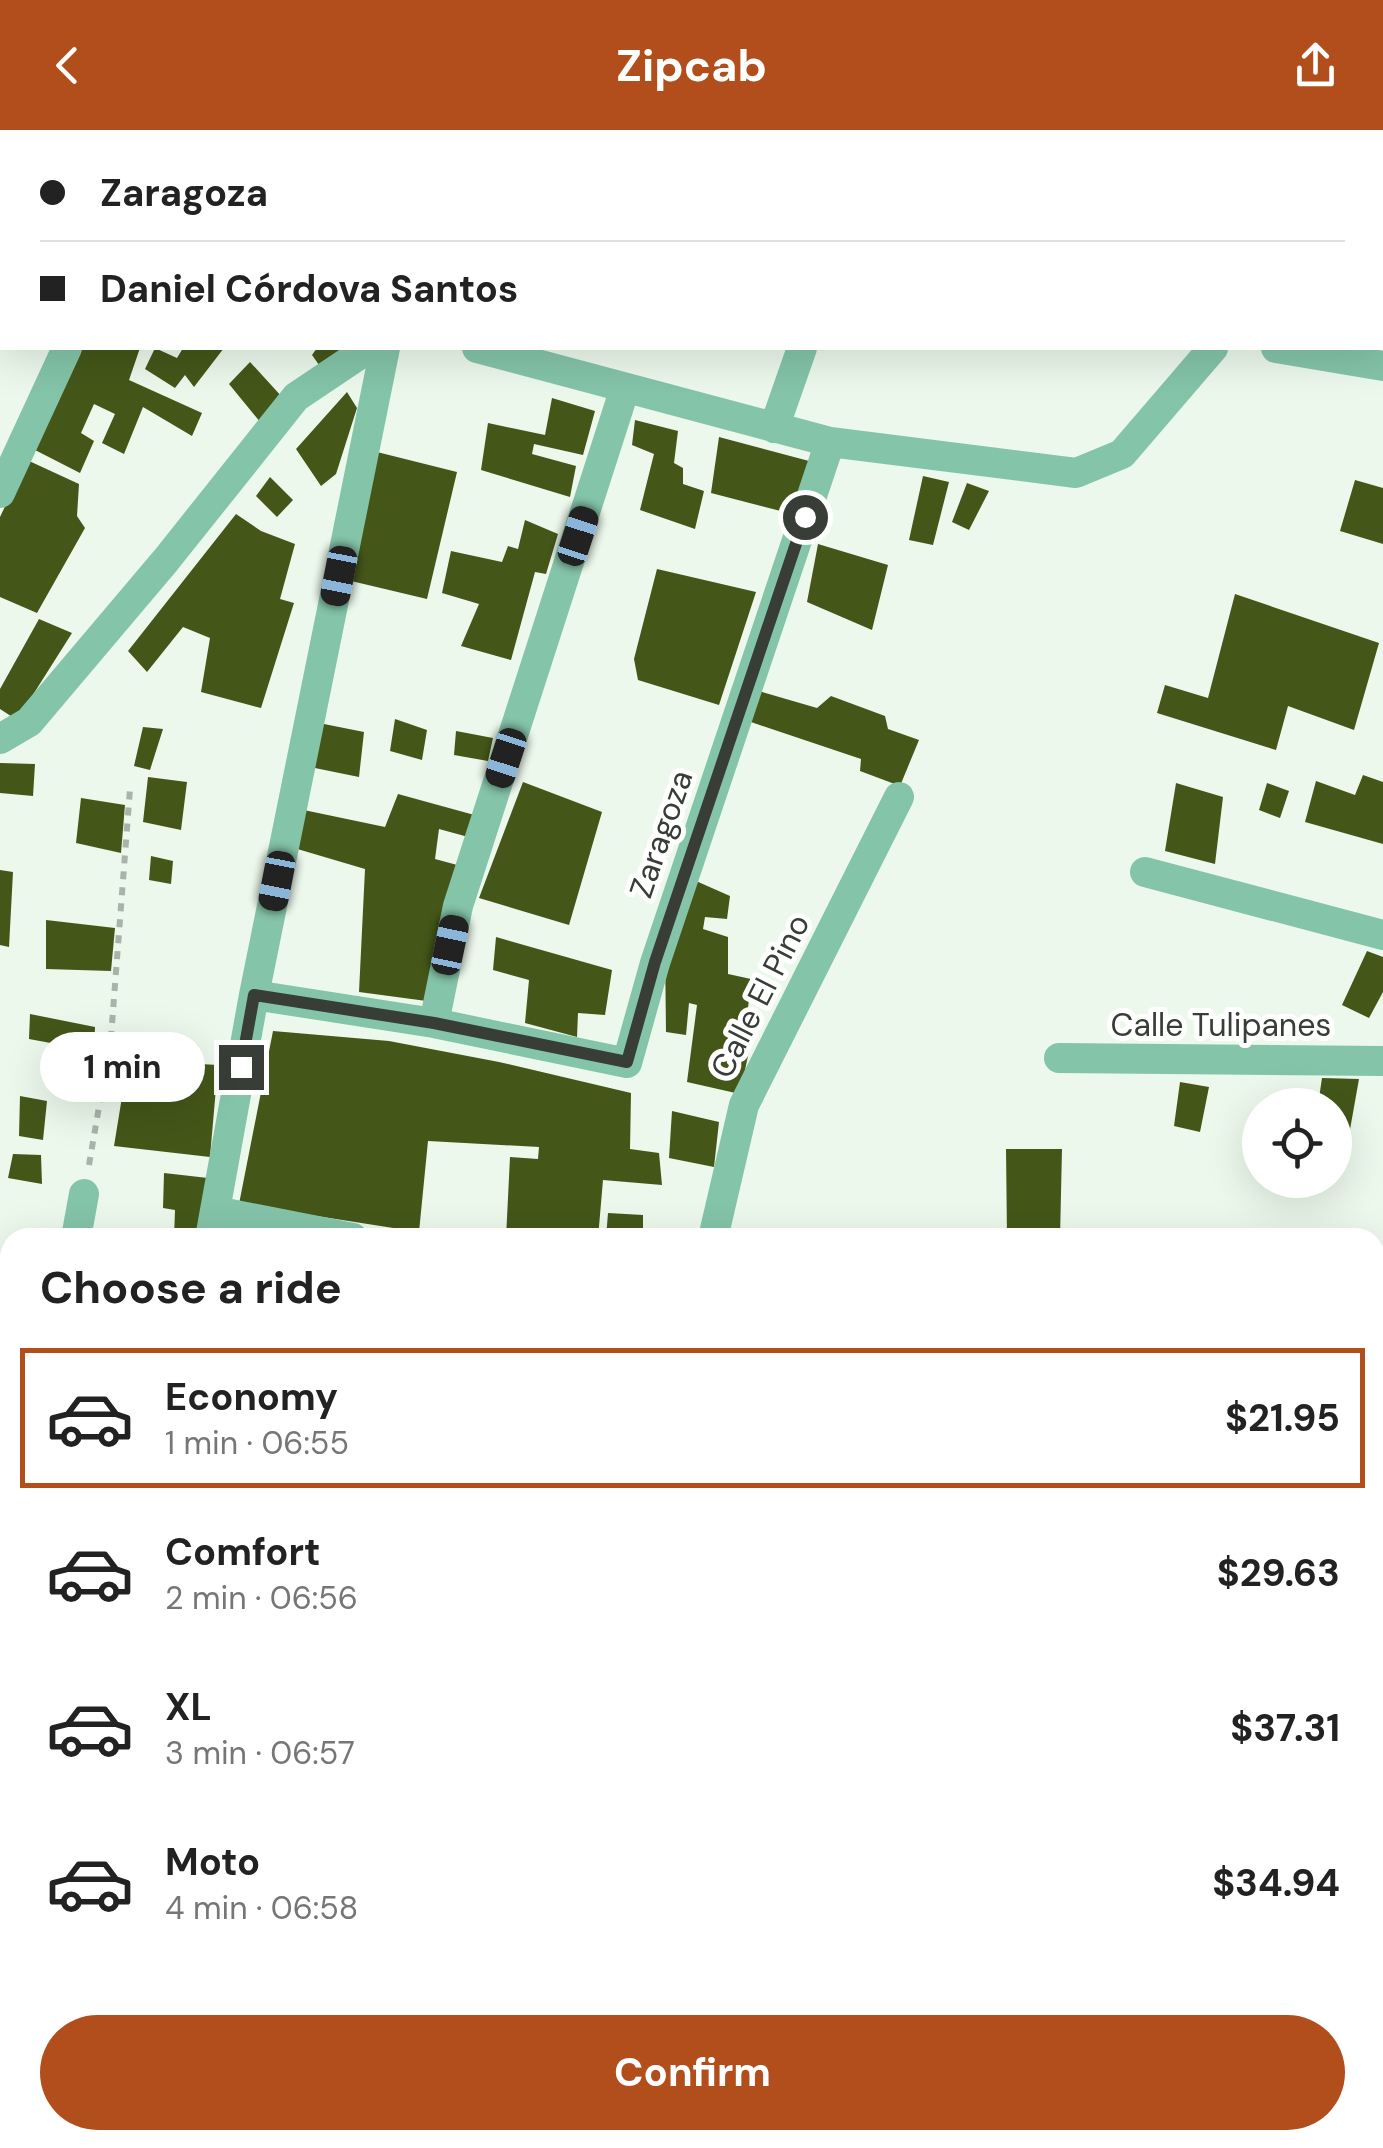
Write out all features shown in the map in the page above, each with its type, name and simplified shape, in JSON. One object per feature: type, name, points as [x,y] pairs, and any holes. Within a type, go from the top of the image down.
[{"type":"street","points":[[0,493],[66,350]]},
{"type":"street","points":[[0,739],[29,722],[166,560],[296,396],[367,350]]},
{"type":"street","points":[[253,1228],[213,1224],[254,995],[385,350]]},
{"type":"street","points":[[484,350],[830,442],[1076,474],[1122,454],[1211,350]]},
{"type":"street","points":[[774,428],[801,350]]},
{"type":"street","points":[[1294,350],[1381,360]]},
{"type":"street","points":[[434,1023],[458,906],[625,388]]},
{"type":"street","name":"Zaragoza","points":[[254,995],[434,1023],[627,1062],[655,962],[830,442]]},
{"type":"street","name":"Calle El Pino","points":[[715,1228],[744,1105],[899,797]]},
{"type":"street","points":[[1144,872],[1383,935]]},
{"type":"street","name":"Calle Tulipanes","points":[[1059,1058],[1383,1061]]},
{"type":"street","points":[[78,1228],[84,1194]]},
{"type":"path","points":[[84,1194],[111,1037],[130,789]]},
{"type":"building","points":[[79,350],[139,350],[129,380],[202,413],[192,436],[143,407],[124,454],[102,443],[115,414],[94,404],[81,433],[94,441],[80,473],[35,450]]},
{"type":"building","points":[[154,350],[177,358],[182,350],[222,350],[194,387],[185,375],[175,388],[145,369]]},
{"type":"building","points":[[316,350],[346,350],[324,372],[312,355]]},
{"type":"building","points":[[250,362],[283,398],[261,423],[229,384]]},
{"type":"building","points":[[347,392],[357,408],[336,474],[321,486],[296,449]]},
{"type":"building","points":[[552,398],[595,411],[583,455],[534,444],[532,454],[576,466],[570,497],[481,470],[488,423],[545,435]]},
{"type":"building","points":[[635,420],[678,431],[674,463],[683,468],[683,484],[704,491],[695,529],[640,510],[654,454],[632,445]]},
{"type":"building","points":[[719,437],[809,461],[796,515],[711,493]]},
{"type":"building","points":[[373,451],[457,472],[427,599],[347,580]]},
{"type":"building","points":[[27,460],[79,484],[77,516],[85,528],[37,613],[0,597],[0,517]]},
{"type":"building","points":[[923,476],[949,482],[933,545],[909,540]]},
{"type":"building","points":[[270,477],[293,500],[277,517],[256,496]]},
{"type":"building","points":[[1355,480],[1383,488],[1383,544],[1340,531]]},
{"type":"building","points":[[967,483],[989,491],[969,530],[952,522]]},
{"type":"building","points":[[236,514],[261,531],[295,544],[280,599],[294,603],[261,708],[201,692],[210,638],[183,627],[147,672],[128,651]]},
{"type":"building","points":[[525,520],[558,534],[546,574],[535,572],[511,660],[461,646],[479,604],[442,593],[451,551],[502,562],[508,546],[518,549]]},
{"type":"building","points":[[818,544],[888,565],[872,630],[807,602]]},
{"type":"building","points":[[657,569],[756,592],[719,705],[638,680],[634,659]]},
{"type":"building","points":[[1235,594],[1379,643],[1354,730],[1288,706],[1276,750],[1157,713],[1165,685],[1208,698]]},
{"type":"building","points":[[39,619],[72,633],[17,720],[0,709],[0,689]]},
{"type":"building","points":[[759,691],[817,708],[831,696],[885,716],[888,729],[919,740],[900,786],[860,771],[861,759],[748,721]]},
{"type":"building","points":[[395,719],[427,730],[422,760],[390,751]]},
{"type":"building","points":[[319,723],[364,732],[359,777],[310,767]]},
{"type":"building","points":[[143,727],[163,729],[150,770],[134,766]]},
{"type":"building","points":[[456,731],[493,738],[488,761],[454,755]]},
{"type":"building","points":[[0,763],[35,764],[33,796],[0,793]]},
{"type":"building","points":[[1363,775],[1383,782],[1383,844],[1305,822],[1316,781],[1355,795]]},
{"type":"building","points":[[148,777],[187,782],[181,830],[143,822]]},
{"type":"building","points":[[523,782],[602,812],[569,925],[479,898]]},
{"type":"building","points":[[1176,783],[1223,797],[1215,864],[1165,851]]},
{"type":"building","points":[[1267,783],[1289,791],[1280,818],[1259,810]]},
{"type":"building","points":[[398,794],[478,816],[472,838],[439,829],[435,859],[461,866],[434,1002],[359,992],[365,869],[294,848],[299,809],[385,827]]},
{"type":"building","points":[[81,798],[125,805],[121,853],[76,843]]},
{"type":"building","points":[[151,856],[173,861],[171,884],[149,880]]},
{"type":"building","points":[[0,870],[13,872],[9,947],[0,945]]},
{"type":"building","points":[[696,881],[730,896],[727,919],[705,917],[703,929],[728,937],[728,974],[751,979],[746,1028],[753,1032],[740,1094],[687,1082],[697,1005],[689,1003],[686,1035],[666,1032],[665,950]]},
{"type":"building","points":[[46,920],[115,928],[111,971],[46,969]]},
{"type":"building","points":[[496,937],[612,970],[605,1015],[578,1013],[577,1037],[525,1023],[529,980],[493,970]]},
{"type":"building","points":[[1367,951],[1383,957],[1383,992],[1369,1018],[1342,1005]]},
{"type":"building","points":[[30,1014],[95,1027],[94,1051],[29,1039]]},
{"type":"building","points":[[273,1031],[389,1041],[631,1093],[630,1149],[659,1153],[662,1185],[603,1180],[599,1228],[506,1228],[510,1157],[538,1159],[539,1147],[428,1141],[419,1228],[393,1228],[239,1204]]},
{"type":"building","points":[[128,1060],[218,1065],[210,1157],[114,1146]]},
{"type":"building","points":[[1322,1078],[1359,1079],[1352,1118],[1352,1088],[1321,1088]]},
{"type":"building","points":[[1180,1082],[1209,1087],[1200,1132],[1174,1126]]},
{"type":"building","points":[[20,1096],[47,1101],[43,1140],[19,1136]]},
{"type":"building","points":[[672,1111],[719,1122],[714,1167],[669,1158]]},
{"type":"building","points":[[1006,1149],[1062,1149],[1060,1228],[1007,1228]]},
{"type":"building","points":[[13,1154],[41,1155],[42,1184],[8,1178]]},
{"type":"building","points":[[164,1173],[208,1178],[205,1228],[174,1228],[175,1210],[163,1208]]},
{"type":"building","points":[[608,1213],[643,1215],[643,1228],[607,1228]]},
{"type":"route","points":[[241,1067],[254,995],[434,1023],[627,1062],[655,962],[805,517]]}]
